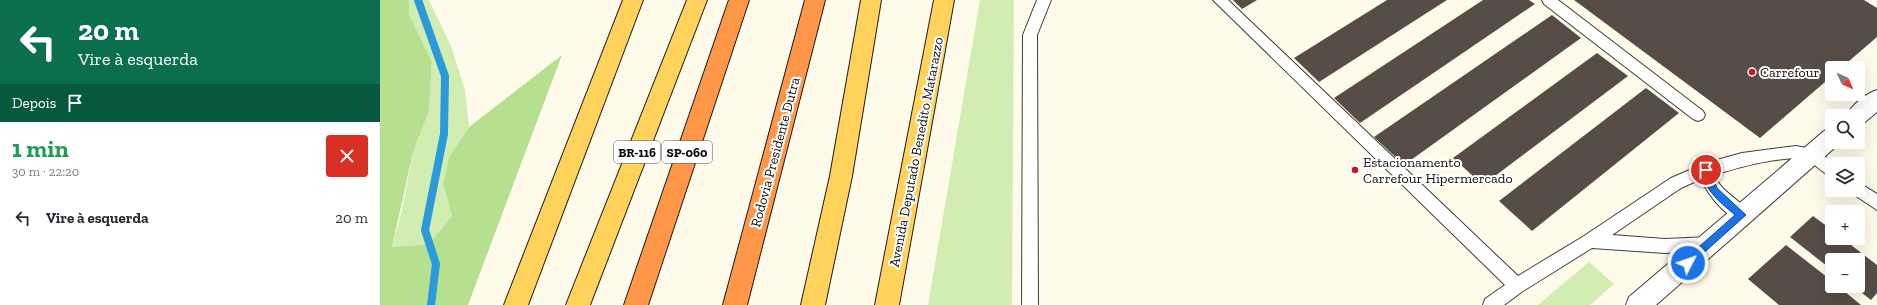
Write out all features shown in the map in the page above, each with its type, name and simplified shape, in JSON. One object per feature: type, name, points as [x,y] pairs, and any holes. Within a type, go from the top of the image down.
[{"type":"highway","name":"SP-060","points":[[636,305],[738,0]]},
{"type":"highway","name":"Rodovia Presidente Dutra","points":[[735,305],[815,0]]},
{"type":"main road","points":[[516,305],[633,0]]},
{"type":"main road","name":"BR-116","points":[[578,305],[697,0]]},
{"type":"main road","points":[[841,176],[870,0]]},
{"type":"main road","points":[[813,305],[841,176],[884,0]]},
{"type":"main road","name":"Avenida Deputado Benedito Matarazzo","points":[[887,305],[944,0]]},
{"type":"street","points":[[621,28],[623,0]]},
{"type":"street","points":[[1865,109],[1877,99]]},
{"type":"street","points":[[1638,305],[1825,143]]},
{"type":"lane","points":[[1030,305],[1030,35],[1044,0]]},
{"type":"lane","points":[[1220,0],[1517,286]]},
{"type":"lane","points":[[1549,0],[1698,115]]},
{"type":"lane","points":[[1491,305],[1517,286],[1590,241],[1676,183],[1706,170],[1742,159],[1796,152],[1811,155],[1825,165]]},
{"type":"lane","points":[[1706,170],[1707,178],[1714,191],[1742,215]]},
{"type":"lane","points":[[1865,194],[1877,203]]},
{"type":"lane","points":[[1590,241],[1665,246],[1710,244]]},
{"type":"green space","points":[[380,0],[409,0],[409,14],[432,62],[429,111],[413,152],[392,247],[429,244],[452,216],[443,184],[449,157],[469,127],[562,55],[468,305],[380,305]]},
{"type":"green space","points":[[409,0],[429,0],[451,46],[465,90],[469,127],[449,157],[443,184],[452,216],[429,244],[392,247],[402,210],[413,152],[429,111],[432,62],[409,14]]},
{"type":"green space","points":[[980,0],[1014,0],[1012,305],[928,305]]},
{"type":"green space","points":[[1589,262],[1614,284],[1590,305],[1538,305]]},
{"type":"building","points":[[1233,0],[1257,0],[1242,9]]},
{"type":"building","points":[[1387,0],[1447,0],[1319,82],[1294,58]]},
{"type":"building","points":[[1483,0],[1529,0],[1535,4],[1360,123],[1334,98]]},
{"type":"building","name":"Carrefour","points":[[1574,0],[1864,0],[1877,8],[1877,37],[1849,61],[1825,61],[1825,82],[1760,138]]},
{"type":"building","points":[[1552,15],[1581,38],[1404,165],[1374,137]]},
{"type":"building","points":[[1597,53],[1628,76],[1483,185],[1453,158]]},
{"type":"building","points":[[1646,88],[1679,113],[1532,231],[1499,201]]},
{"type":"building","points":[[1813,216],[1825,225],[1825,245],[1851,245],[1861,253],[1825,253],[1825,264],[1790,237]]},
{"type":"building","points":[[1786,245],[1825,276],[1825,293],[1846,293],[1861,305],[1779,305],[1748,279]]},
{"type":"building","points":[[1865,256],[1877,265],[1877,293],[1871,300],[1862,293],[1865,293]]},
{"type":"waterway","points":[[418,0],[445,76],[444,134],[425,230],[436,264],[431,305]]},
{"type":"place","name":"Carrefour","points":[[1752,72]]},
{"type":"place","name":"Estacionamento Carrefour Hipermercado","points":[[1355,170]]},
{"type":"route","points":[[1688,263],[1742,215],[1714,191],[1707,178],[1706,170]]}]
